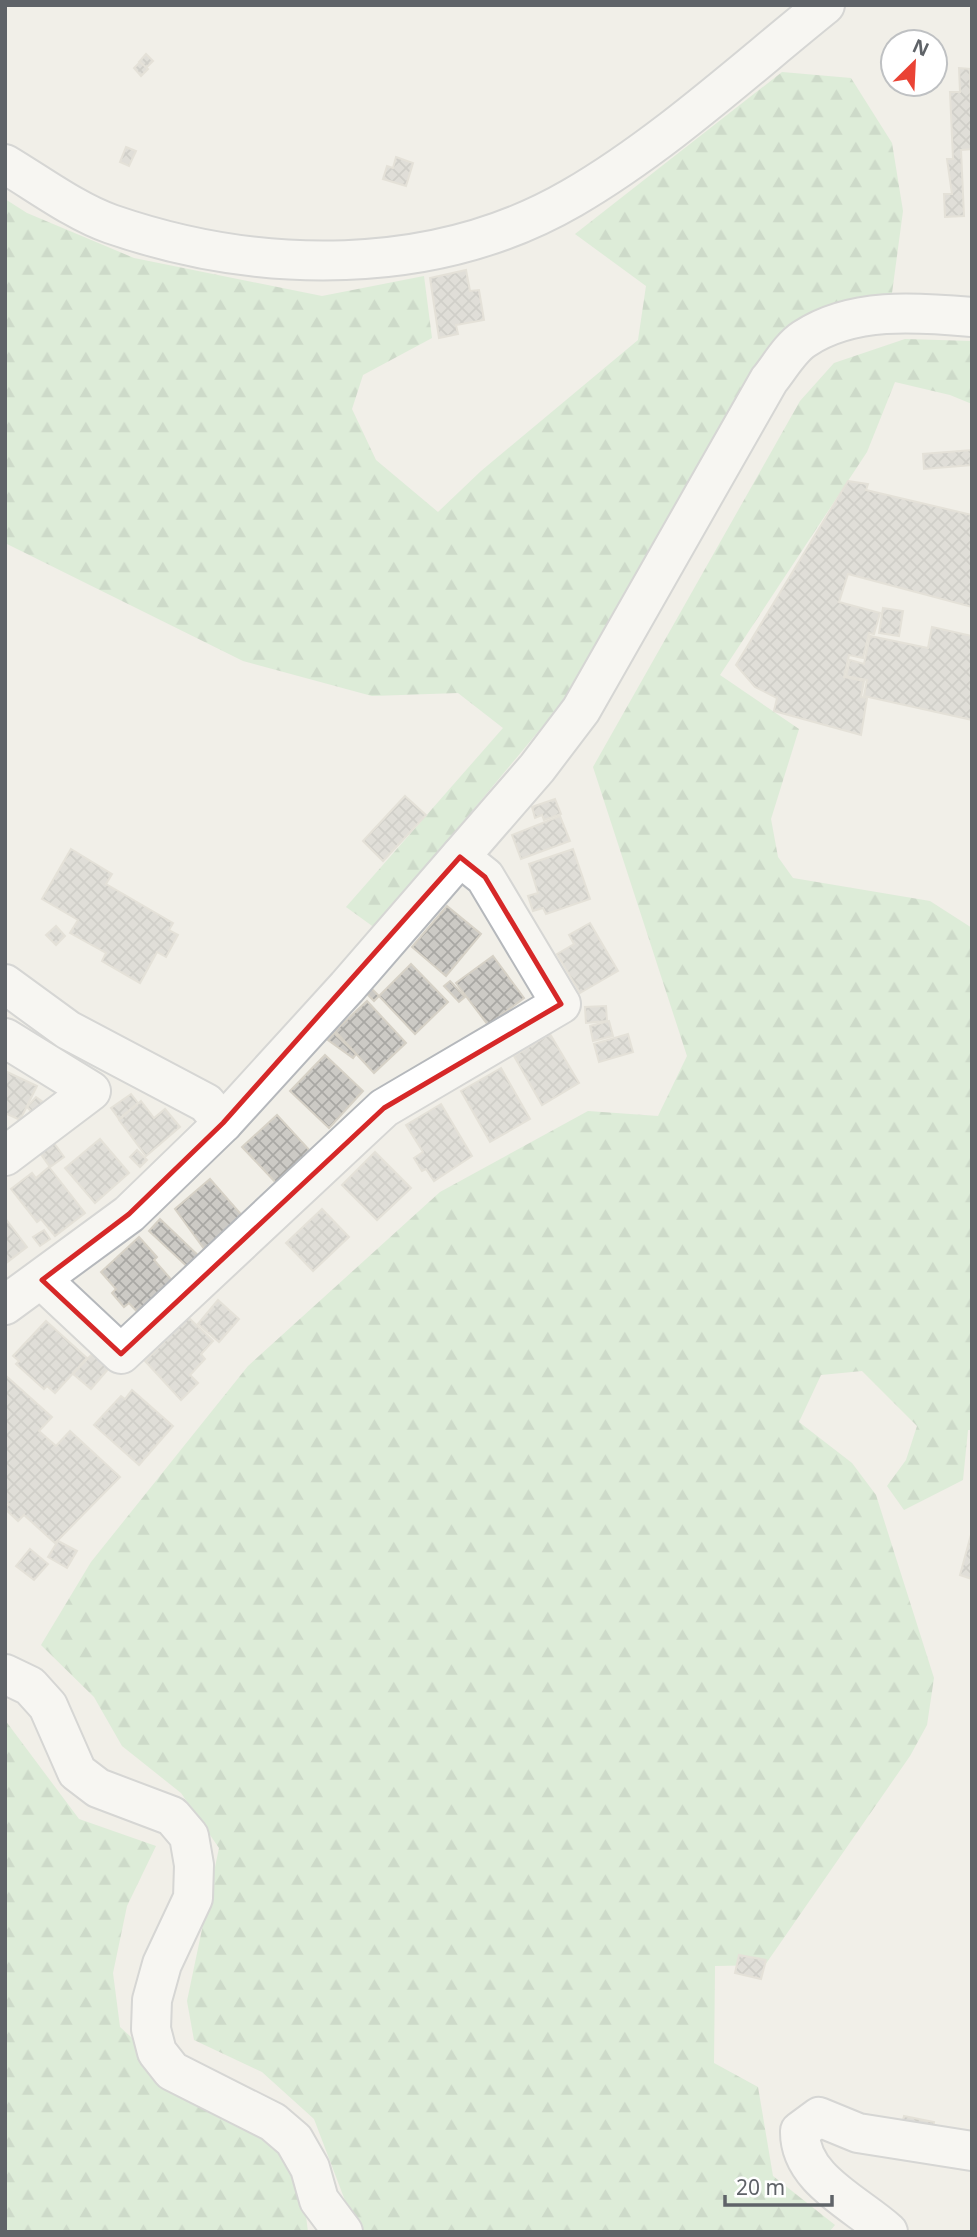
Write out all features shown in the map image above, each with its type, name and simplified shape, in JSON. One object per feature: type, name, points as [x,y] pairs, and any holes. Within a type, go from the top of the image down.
[{"type":"street","points":[[5,164],[108,224],[191,246],[264,258],[349,262],[439,249],[507,230],[572,198],[649,147],[825,5]]},
{"type":"street","points":[[5,1305],[129,1214],[223,1123],[537,768],[581,710],[769,380],[802,340],[842,320],[883,314],[972,317]]},
{"type":"street","points":[[42,1280],[121,1354],[384,1108],[561,1004],[485,877],[460,857]]},
{"type":"street","points":[[5,985],[68,1030],[206,1102],[223,1123]]},
{"type":"street","points":[[5,1038],[91,1091],[5,1156]]},
{"type":"street","points":[[5,1674],[30,1686],[48,1706],[78,1772],[98,1788],[172,1816],[189,1836],[194,1865],[193,1898],[162,1964],[152,2000],[151,2029],[157,2052],[172,2071],[273,2122],[295,2140],[310,2168],[320,2200],[343,2232]]},
{"type":"street","points":[[888,2232],[831,2189],[799,2150],[800,2131],[819,2117],[858,2133],[972,2151]]},
{"type":"highlighted area","points":[[460,857],[485,877],[561,1004],[384,1108],[121,1354],[42,1280],[129,1214],[223,1123]]},
{"type":"green space","points":[[782,72],[851,78],[892,143],[903,211],[892,293],[821,307],[785,339],[567,697],[375,928],[346,907],[503,728],[458,693],[372,696],[243,661],[5,543],[5,199],[27,213],[134,258],[322,296],[424,276],[432,338],[363,375],[352,409],[376,460],[438,512],[481,471],[638,340],[646,286],[575,234]]},
{"type":"green space","points":[[905,339],[972,341],[972,404],[950,395],[895,382],[867,452],[720,675],[799,729],[771,819],[778,857],[793,878],[930,901],[972,928],[972,1430],[968,1430],[963,1480],[904,1510],[887,1486],[906,1460],[917,1426],[862,1371],[821,1375],[799,1422],[852,1463],[876,1495],[934,1678],[927,1725],[910,1756],[765,1965],[715,1966],[714,2063],[758,2087],[773,2176],[835,2225],[829,2232],[357,2232],[314,2119],[262,2072],[194,2040],[187,2001],[219,1848],[181,1793],[122,1746],[94,1697],[41,1645],[91,1562],[248,1366],[440,1192],[588,1111],[658,1116],[687,1056],[593,767],[800,401],[834,363]]},
{"type":"green space","points":[[5,1720],[79,1819],[156,1846],[127,1906],[113,1973],[120,2027],[176,2078],[299,2161],[308,2232],[5,2232]]},
{"type":"building","points":[[146,54],[153,61],[146,68],[139,62]]},
{"type":"building","points":[[140,62],[148,69],[141,76],[134,68]]},
{"type":"building","points":[[959,68],[970,69],[972,149],[961,150],[964,216],[945,217],[944,194],[952,194],[947,159],[953,159],[950,92],[960,92]]},
{"type":"building","points":[[126,147],[136,151],[129,166],[120,162]]},
{"type":"building","points":[[396,157],[413,163],[406,186],[383,179],[387,166],[393,168]]},
{"type":"building","points":[[466,270],[470,291],[479,290],[484,320],[456,325],[458,334],[439,338],[430,278]]},
{"type":"building","points":[[972,450],[972,465],[924,469],[923,454]]},
{"type":"building","points":[[848,481],[868,484],[866,490],[972,515],[972,607],[848,574],[839,602],[880,613],[874,634],[869,633],[863,658],[849,655],[844,677],[864,681],[861,697],[867,698],[861,735],[774,711],[777,698],[755,687],[736,665]]},
{"type":"building","points":[[883,608],[903,611],[899,636],[879,633]]},
{"type":"building","points":[[932,627],[972,636],[972,720],[864,696],[867,680],[846,676],[850,660],[864,664],[870,636],[928,648]]},
{"type":"building","points":[[405,796],[426,815],[383,861],[363,841]]},
{"type":"building","points":[[555,799],[561,814],[544,820],[542,815],[535,818],[532,807]]},
{"type":"building","points":[[560,816],[570,841],[521,859],[512,835]]},
{"type":"building","points":[[71,849],[112,874],[106,884],[173,923],[169,930],[178,935],[166,957],[157,952],[140,983],[102,961],[106,953],[70,933],[78,920],[42,899]]},
{"type":"building","points":[[573,849],[590,899],[546,914],[543,908],[533,911],[528,896],[538,893],[529,864]]},
{"type":"building","points":[[447,906],[481,934],[446,976],[412,947]]},
{"type":"building","points":[[590,923],[618,971],[580,993],[557,954],[574,944],[569,935]]},
{"type":"building","points":[[56,926],[65,936],[56,945],[46,935]]},
{"type":"building","points":[[493,956],[524,998],[488,1025],[456,983]]},
{"type":"building","points":[[411,964],[448,1002],[415,1034],[379,996]]},
{"type":"building","points":[[450,981],[465,997],[459,1002],[444,986]]},
{"type":"building","points":[[372,989],[379,996],[374,1001],[367,994]]},
{"type":"building","points":[[367,1001],[406,1043],[374,1073],[335,1031]]},
{"type":"building","points":[[606,1006],[607,1021],[586,1023],[585,1007]]},
{"type":"building","points":[[609,1021],[613,1036],[593,1041],[590,1026]]},
{"type":"building","points":[[334,1033],[356,1054],[353,1058],[328,1040]]},
{"type":"building","points":[[550,1034],[579,1083],[542,1105],[514,1056]]},
{"type":"building","points":[[628,1034],[633,1052],[599,1062],[594,1044]]},
{"type":"building","points":[[325,1055],[363,1091],[329,1128],[290,1091]]},
{"type":"building","points":[[501,1068],[530,1119],[490,1142],[461,1091]]},
{"type":"building","points":[[5,1071],[37,1086],[20,1120],[5,1113]]},
{"type":"building","points":[[131,1094],[138,1103],[119,1119],[111,1108]]},
{"type":"building","points":[[36,1097],[43,1102],[33,1113],[27,1107]]},
{"type":"building","points":[[141,1101],[154,1118],[165,1109],[180,1127],[146,1156],[119,1120]]},
{"type":"building","points":[[441,1104],[472,1156],[434,1181],[426,1169],[422,1171],[414,1158],[423,1152],[406,1125]]},
{"type":"building","points":[[277,1115],[312,1153],[278,1185],[242,1147]]},
{"type":"building","points":[[100,1139],[129,1173],[95,1203],[65,1168]]},
{"type":"building","points":[[54,1143],[64,1157],[50,1167],[40,1153]]},
{"type":"building","points":[[137,1150],[147,1160],[140,1167],[130,1157]]},
{"type":"building","points":[[375,1152],[411,1188],[377,1220],[342,1185]]},
{"type":"building","points":[[49,1167],[85,1213],[55,1236],[41,1219],[37,1222],[11,1189],[32,1173],[36,1178]]},
{"type":"building","points":[[210,1179],[246,1220],[205,1250],[175,1209]]},
{"type":"building","points":[[322,1209],[349,1237],[313,1271],[286,1243]]},
{"type":"building","points":[[5,1218],[27,1247],[5,1264]]},
{"type":"building","points":[[160,1219],[204,1261],[193,1272],[149,1231]]},
{"type":"building","points":[[44,1230],[50,1239],[40,1246],[33,1237]]},
{"type":"building","points":[[139,1237],[157,1257],[154,1260],[176,1285],[142,1317],[129,1303],[124,1307],[112,1293],[116,1289],[101,1272]]},
{"type":"building","points":[[218,1300],[239,1319],[219,1342],[198,1324]]},
{"type":"building","points":[[188,1317],[213,1341],[201,1354],[205,1359],[190,1375],[198,1383],[181,1400],[145,1361]]},
{"type":"building","points":[[46,1321],[87,1358],[55,1393],[47,1386],[44,1389],[16,1364],[19,1361],[13,1356]]},
{"type":"building","points":[[92,1354],[109,1368],[91,1389],[73,1374]]},
{"type":"building","points":[[5,1375],[52,1417],[39,1431],[56,1446],[70,1431],[120,1477],[55,1543],[24,1515],[18,1521],[5,1509],[9,1504],[5,1501]]},
{"type":"building","points":[[132,1390],[173,1426],[139,1465],[94,1425],[121,1396],[125,1399]]},
{"type":"building","points":[[972,1531],[972,1579],[960,1575]]},
{"type":"building","points":[[58,1541],[77,1551],[67,1568],[48,1557]]},
{"type":"building","points":[[30,1549],[48,1564],[34,1580],[16,1566]]},
{"type":"building","points":[[739,1955],[766,1960],[761,1979],[735,1973]]},
{"type":"building","points":[[904,2116],[934,2122],[931,2139],[900,2133]]}]
